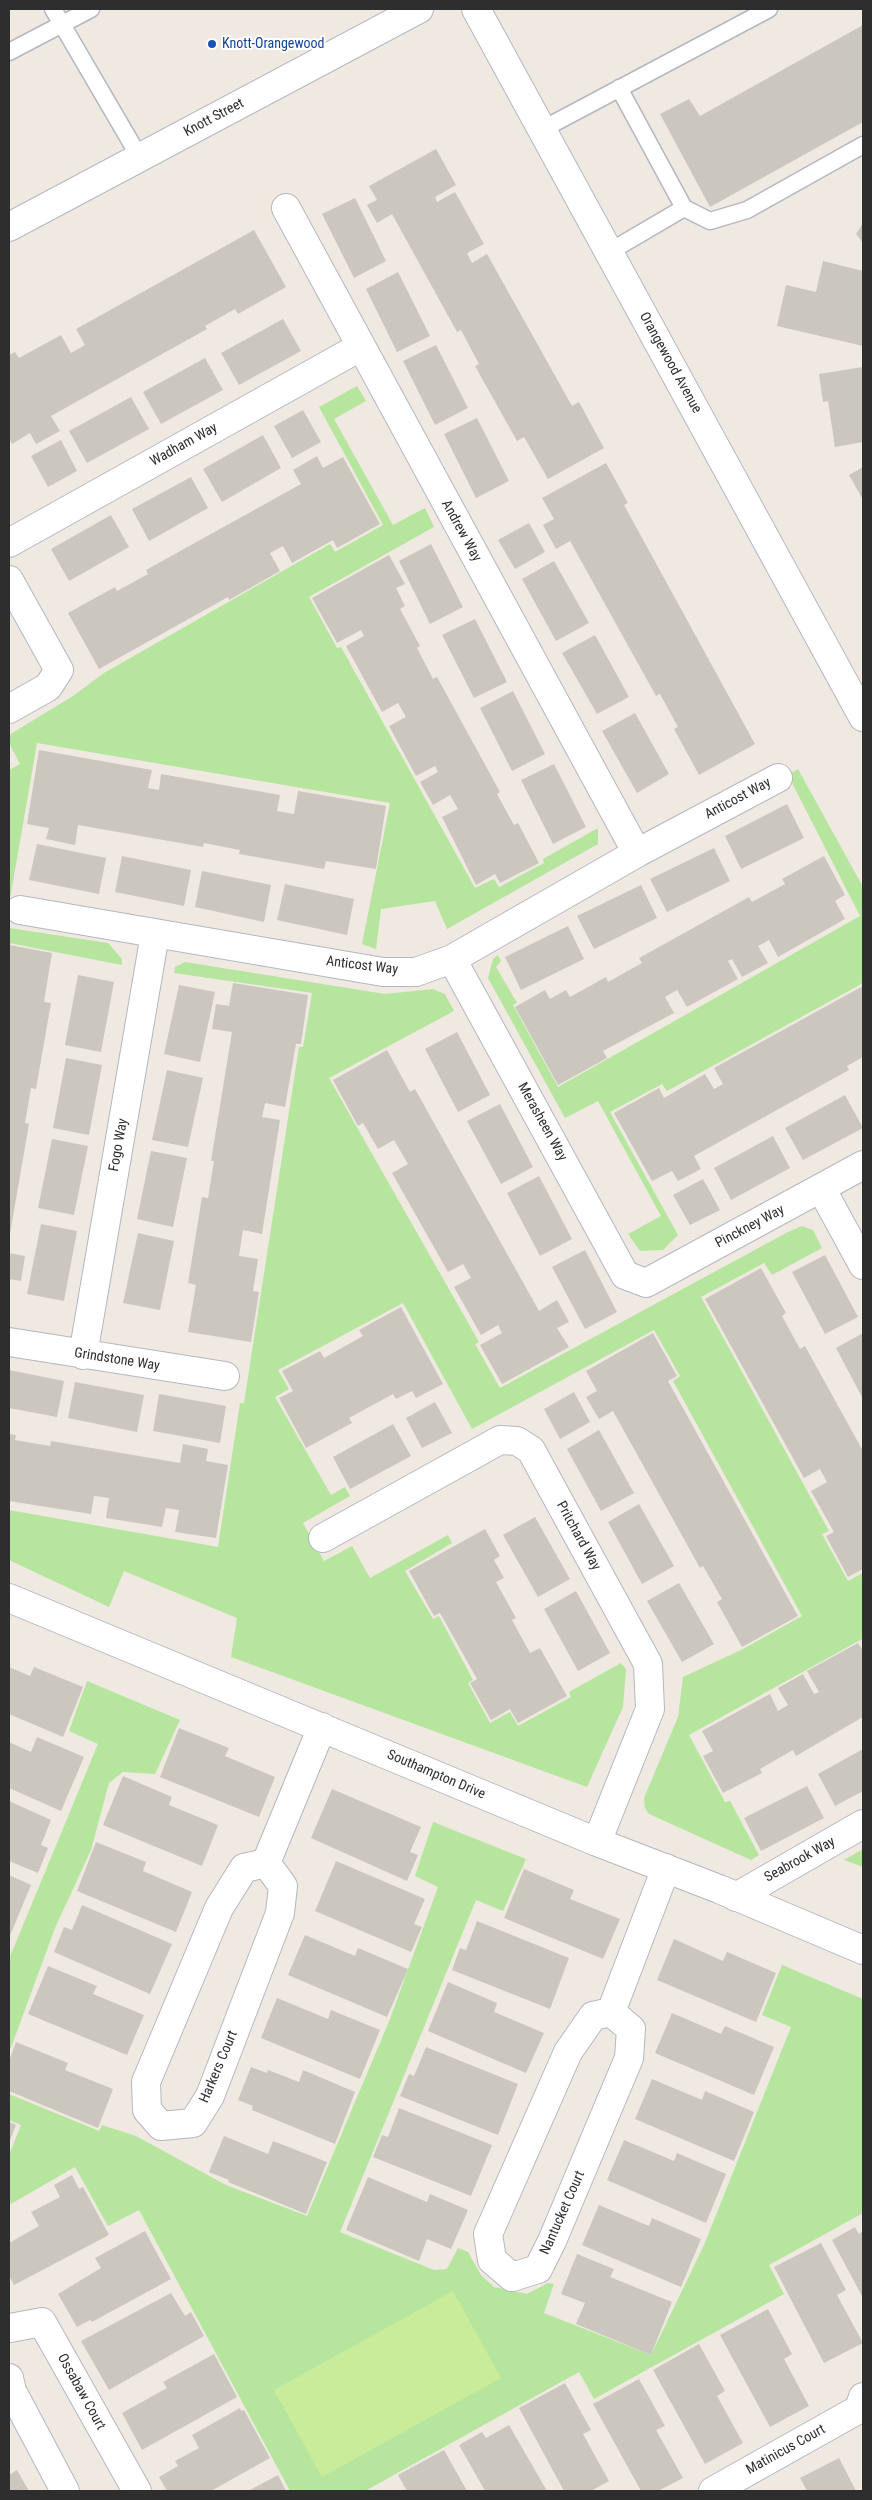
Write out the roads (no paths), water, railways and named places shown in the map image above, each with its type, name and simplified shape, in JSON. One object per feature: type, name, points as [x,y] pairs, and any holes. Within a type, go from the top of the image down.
[{"type":"street","name":"Knott Street","points":[[9,227],[419,9]]},
{"type":"street","name":"Orangewood Avenue","points":[[476,9],[863,717]]},
{"type":"street","name":"Andrew Way","points":[[286,208],[360,348],[637,853]]},
{"type":"street","name":"Wadham Way","points":[[9,543],[360,348]]},
{"type":"street","points":[[9,580],[59,670],[48,687],[9,709]]},
{"type":"street","name":"Anticost Way","points":[[20,910],[383,972],[416,972],[452,959],[637,853],[778,778]]},
{"type":"street","name":"Fogo Way","points":[[83,1355],[155,934]]},
{"type":"street","name":"Merasheen Way","points":[[452,959],[625,1275],[636,1280]]},
{"type":"street","name":"Pinckney Way","points":[[636,1280],[646,1283],[863,1164]]},
{"type":"street","points":[[821,1188],[863,1265]]},
{"type":"street","name":"Grindstone Way","points":[[9,1342],[225,1376]]},
{"type":"street","name":"Pritchard Way","points":[[323,1538],[500,1440],[516,1441],[531,1450],[648,1664],[650,1709],[597,1842]]},
{"type":"street","name":"Southampton Drive","points":[[9,1598],[597,1842],[736,1896],[863,1950]]},
{"type":"street","points":[[266,1863],[322,1727]]},
{"type":"street","name":"Seabrook Way","points":[[736,1896],[863,1824]]},
{"type":"street","name":"Harkers Court","points":[[266,1863],[283,1886],[280,1913],[210,2096],[193,2123],[161,2126],[147,2110],[146,2082],[219,1908],[244,1868],[266,1863]]},
{"type":"street","points":[[611,2012],[666,1868]]},
{"type":"street","name":"Nantucket Court","points":[[611,2012],[631,2029],[629,2058],[552,2242],[538,2268],[512,2277],[492,2260],[488,2234],[568,2052],[593,2016],[611,2012]]},
{"type":"street","name":"Ossabaw Court","points":[[9,2330],[42,2322],[137,2491]]},
{"type":"street","points":[[9,2378],[12,2391],[65,2491]]},
{"type":"street","name":"Matinicus Court","points":[[713,2491],[862,2406]]},
{"type":"lane","points":[[53,9],[140,158]]},
{"type":"lane","points":[[9,52],[91,9]]},
{"type":"lane","points":[[543,129],[769,9]]},
{"type":"lane","points":[[620,88],[684,208],[710,221],[747,210],[863,145]]},
{"type":"lane","points":[[610,252],[684,208]]},
{"type":"place","name":"Knott-Orangewood","points":[[212,44]]}]
